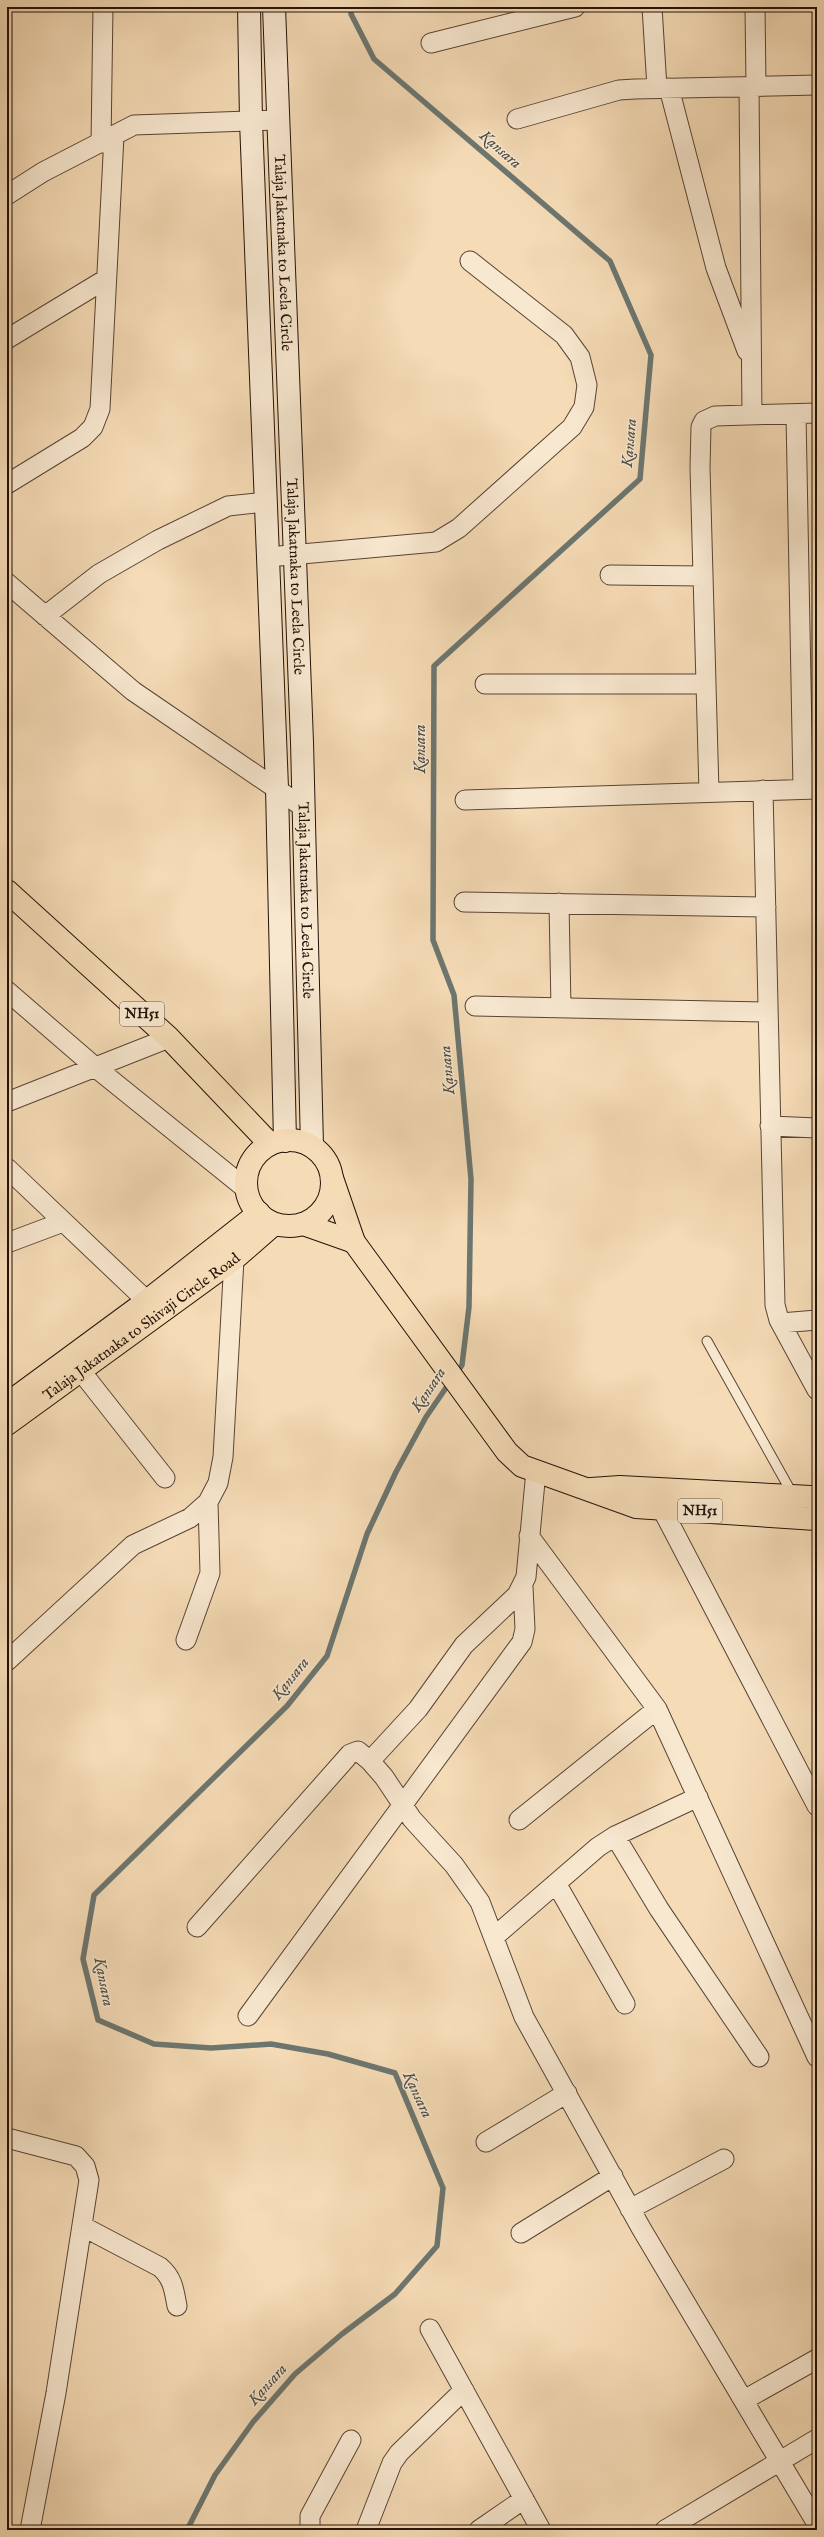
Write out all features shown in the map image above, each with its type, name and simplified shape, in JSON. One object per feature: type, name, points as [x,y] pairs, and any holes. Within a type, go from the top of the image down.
[{"type":"highway","name":"NH51","points":[[7,890],[169,1038],[278,1142],[294,1140],[312,1146],[326,1160],[356,1244],[507,1452],[522,1466],[627,1506],[817,1519]]},
{"type":"highway","points":[[266,1219],[252,1206],[245,1188],[248,1169],[258,1152],[278,1142]]},
{"type":"highway","name":"NH51","points":[[303,1224],[320,1214],[330,1197],[332,1178]]},
{"type":"highway","name":"NH51","points":[[266,1219],[303,1224],[356,1244]]},
{"type":"highway","name":"Talaja Jakatnaka to Shivaji Circle Road","points":[[7,1424],[234,1259],[266,1219]]},
{"type":"highway","name":"Talaja Jakatnaka to Shivaji Circle Road","points":[[7,1404],[147,1301],[266,1219]]},
{"type":"highway","name":"NH51","points":[[588,1490],[620,1486],[807,1494],[810,1505],[817,1519]]},
{"type":"main road","name":"Talaja Jakatnaka to Leela Circle","points":[[249,7],[251,121],[276,788],[278,1142]]},
{"type":"main road","name":"Talaja Jakatnaka to Leela Circle","points":[[274,7],[295,553],[312,1146]]},
{"type":"street","points":[[7,484],[82,438],[93,427],[100,409],[106,279],[107,140],[103,7]]},
{"type":"street","points":[[431,43],[575,7]]},
{"type":"street","points":[[652,7],[663,88],[718,273],[751,364]]},
{"type":"street","points":[[752,415],[752,86],[755,7]]},
{"type":"street","points":[[517,119],[619,90],[817,85]]},
{"type":"street","points":[[7,195],[43,172],[134,125],[278,120]]},
{"type":"street","points":[[268,557],[295,553],[424,545],[442,539],[459,528],[572,427],[584,407],[587,385],[580,357],[564,335],[470,262]]},
{"type":"street","points":[[7,339],[106,279]]},
{"type":"street","points":[[710,792],[700,427],[704,421],[715,416],[817,413]]},
{"type":"street","points":[[465,800],[810,789],[796,414]]},
{"type":"street","points":[[46,616],[98,574],[158,540],[228,506],[266,502]]},
{"type":"street","points":[[610,575],[703,576]]},
{"type":"street","points":[[7,583],[133,691],[303,807]]},
{"type":"street","points":[[485,684],[706,684]]},
{"type":"street","points":[[763,790],[770,1126],[776,1305],[781,1323],[817,1390]]},
{"type":"street","points":[[464,902],[766,907]]},
{"type":"street","points":[[559,903],[561,1008]]},
{"type":"street","points":[[7,991],[95,1067],[245,1188]]},
{"type":"street","points":[[475,1006],[768,1012]]},
{"type":"street","points":[[7,1102],[169,1038]]},
{"type":"street","points":[[770,1126],[817,1128]]},
{"type":"street","points":[[7,1168],[147,1301]]},
{"type":"street","points":[[7,1243],[63,1222]]},
{"type":"street","points":[[7,1661],[133,1545],[190,1518],[208,1502],[218,1483],[224,1458],[234,1259]]},
{"type":"street","points":[[781,1323],[817,1320]]},
{"type":"street","points":[[80,1370],[164,1478]]},
{"type":"street","points":[[248,2016],[522,1642],[525,1629],[523,1587],[530,1536],[536,1471]]},
{"type":"street","points":[[186,1640],[210,1573],[208,1502]]},
{"type":"street","points":[[662,1509],[817,1806]]},
{"type":"street","points":[[530,1536],[657,1709],[817,2057]]},
{"type":"street","points":[[370,1761],[418,1708],[461,1649],[517,1595],[523,1587]]},
{"type":"street","points":[[519,1820],[657,1709]]},
{"type":"street","points":[[197,1927],[350,1754],[358,1751],[370,1761],[412,1819],[454,1865],[480,1902],[524,2017],[567,2092],[630,2209],[781,2460],[817,2524]]},
{"type":"street","points":[[494,1937],[598,1847],[615,1836],[698,1797]]},
{"type":"street","points":[[615,1836],[659,1909],[759,2057]]},
{"type":"street","points":[[556,1883],[625,2004]]},
{"type":"street","points":[[486,2142],[567,2092]]},
{"type":"street","points":[[7,2138],[76,2156],[85,2166],[89,2180],[56,2393],[30,2530]]},
{"type":"street","points":[[630,2209],[724,2158]]},
{"type":"street","points":[[521,2233],[613,2176]]},
{"type":"street","points":[[82,2226],[160,2267],[168,2273],[173,2282],[177,2306]]},
{"type":"street","points":[[430,2329],[541,2530]]},
{"type":"street","points":[[744,2400],[817,2359]]},
{"type":"street","points":[[366,2530],[392,2463],[464,2390]]},
{"type":"street","points":[[665,2530],[817,2439]]},
{"type":"street","points":[[310,2530],[310,2516],[351,2440]]},
{"type":"street","points":[[479,2530],[524,2499]]},
{"type":"lane","points":[[707,1341],[807,1494]]},
{"type":"waterway","name":"Kansara","points":[[351,7],[351,14],[374,59],[610,261],[651,355],[640,479],[434,666],[433,940],[454,995],[471,1179],[469,1307],[462,1365],[456,1374]]},
{"type":"waterway","name":"Kansara","points":[[187,2530],[215,2475],[253,2422],[295,2374],[342,2334],[395,2294],[437,2246],[443,2188],[395,2073],[328,2054],[271,2044],[211,2048],[154,2044],[98,2020],[83,1959],[94,1895],[287,1706],[327,1656],[367,1534],[396,1472],[426,1417],[450,1382]]}]
